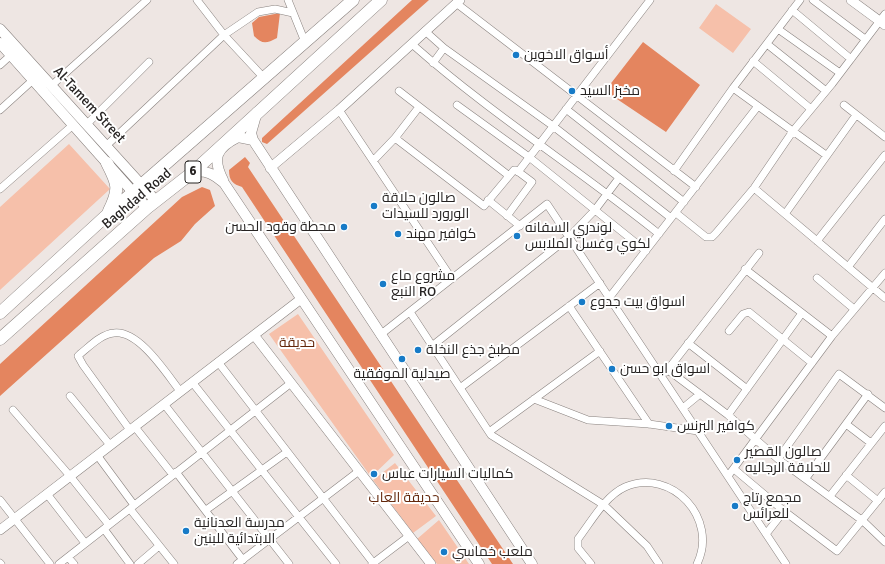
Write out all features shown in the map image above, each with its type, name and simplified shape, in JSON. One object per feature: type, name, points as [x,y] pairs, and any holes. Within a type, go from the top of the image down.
[{"type":"highway","name":"Baghdad Road","points":[[0,313],[107,215],[353,0]]},
{"type":"highway","name":"Baghdad Road","points":[[0,339],[152,204],[193,172],[381,0]]},
{"type":"highway","points":[[107,163],[118,187],[117,194],[107,215]]},
{"type":"main road","name":"Al-Tamem Street","points":[[0,29],[143,185],[152,204]]},
{"type":"main road","name":"Al-Tamem Street","points":[[0,43],[133,193],[152,204]]},
{"type":"main road","points":[[257,112],[251,133],[253,140],[270,168],[334,262],[380,335],[532,564]]},
{"type":"main road","points":[[253,140],[238,137],[222,148],[217,155],[217,168],[224,183],[479,564]]},
{"type":"main road","points":[[193,172],[204,170],[210,172],[224,183]]},
{"type":"street","points":[[51,86],[147,0]]},
{"type":"street","points":[[288,0],[305,42]]},
{"type":"street","points":[[518,172],[650,0]]},
{"type":"street","points":[[674,171],[733,88],[800,0]]},
{"type":"street","points":[[813,0],[865,39]]},
{"type":"street","points":[[425,31],[444,48],[553,126],[619,178],[706,237],[712,237],[754,188],[792,131],[826,92],[865,39],[883,20],[851,0]]},
{"type":"street","points":[[199,1],[224,35],[264,78]]},
{"type":"street","points":[[270,168],[339,110],[458,2],[696,187]]},
{"type":"street","points":[[107,146],[224,35],[258,12],[275,9],[293,13]]},
{"type":"street","points":[[792,10],[851,58]]},
{"type":"street","points":[[778,29],[840,73]]},
{"type":"street","points":[[413,44],[433,63],[539,144],[607,193],[659,234]]},
{"type":"street","points":[[766,44],[826,92]]},
{"type":"street","points":[[433,63],[444,48]]},
{"type":"street","points":[[0,65],[10,55]]},
{"type":"street","points":[[754,61],[811,109]]},
{"type":"street","points":[[87,124],[149,62]]},
{"type":"street","points":[[0,110],[33,80]]},
{"type":"street","points":[[733,88],[826,155]]},
{"type":"street","points":[[399,91],[508,174]]},
{"type":"street","points":[[457,105],[529,157],[646,251]]},
{"type":"street","points":[[844,105],[885,137]]},
{"type":"street","points":[[609,298],[758,106]]},
{"type":"street","points":[[373,161],[395,138],[419,107]]},
{"type":"street","points":[[566,109],[684,202]]},
{"type":"street","points":[[339,110],[452,279]]},
{"type":"street","points":[[785,214],[856,115]]},
{"type":"street","points":[[0,189],[73,125]]},
{"type":"street","points":[[395,138],[484,206],[508,174],[514,170],[518,172],[532,182],[507,216]]},
{"type":"street","points":[[817,241],[885,155]]},
{"type":"street","points":[[432,346],[569,237],[595,210],[619,178]]},
{"type":"street","points":[[754,188],[885,298]]},
{"type":"street","points":[[488,200],[520,226]]},
{"type":"street","points":[[380,335],[548,204],[786,564]]},
{"type":"street","points":[[848,267],[885,219]]},
{"type":"street","points":[[662,377],[759,253]]},
{"type":"street","points":[[745,269],[832,336]]},
{"type":"street","points":[[728,476],[832,336],[885,273]]},
{"type":"street","points":[[817,278],[854,309]]},
{"type":"street","points":[[460,388],[600,283]]},
{"type":"street","points":[[0,530],[301,299]]},
{"type":"street","points":[[569,306],[649,424]]},
{"type":"street","points":[[410,312],[491,435],[604,505],[647,546],[659,564]]},
{"type":"street","points":[[729,331],[743,314],[749,312],[812,363]]},
{"type":"street","points":[[728,415],[802,313]]},
{"type":"street","points":[[180,392],[144,347],[129,334],[114,333],[104,336],[78,356],[83,365],[132,428],[206,510],[242,561],[250,564]]},
{"type":"street","points":[[254,335],[431,564]]},
{"type":"street","points":[[688,344],[747,389]]},
{"type":"street","points":[[489,432],[600,351]]},
{"type":"street","points":[[218,362],[373,564],[409,536]]},
{"type":"street","points":[[668,370],[728,415],[778,458],[863,521],[885,542]]},
{"type":"street","points":[[778,458],[839,374],[885,408]]},
{"type":"street","points":[[192,382],[336,564]]},
{"type":"street","points":[[59,564],[291,383]]},
{"type":"street","points":[[683,408],[700,394]]},
{"type":"street","points":[[806,478],[868,394]]},
{"type":"street","points":[[70,396],[110,445]]},
{"type":"street","points":[[534,399],[588,420],[649,424],[698,431]]},
{"type":"street","points":[[164,404],[288,564]]},
{"type":"street","points":[[13,410],[70,476],[130,564]]},
{"type":"street","points":[[846,424],[871,443]]},
{"type":"street","points":[[830,496],[885,426]]},
{"type":"street","points":[[206,510],[287,452]]},
{"type":"street","points":[[97,455],[159,546],[174,564]]},
{"type":"street","points":[[734,469],[784,511],[837,551],[863,521],[885,492]]},
{"type":"street","points":[[242,561],[358,471]]},
{"type":"street","points":[[846,475],[878,501]]},
{"type":"street","points":[[591,564],[578,548],[578,539],[610,497],[624,487],[637,483],[654,483],[665,486],[679,493],[690,503],[700,525],[702,545],[697,564]]},
{"type":"street","points":[[47,494],[85,543]]},
{"type":"street","points":[[0,500],[50,564]]},
{"type":"street","points":[[766,534],[784,511]]},
{"type":"street","points":[[138,564],[159,546]]},
{"type":"street","points":[[68,557],[74,564]]},
{"type":"green space","points":[[716,4],[751,29],[733,53],[699,28]]},
{"type":"green space","points":[[69,144],[110,189],[0,290],[0,207]]},
{"type":"green space","name":"حديقة","points":[[298,314],[394,455],[371,477],[269,334]]},
{"type":"green space","name":"حديقة العاب","points":[[395,463],[436,516],[413,533],[373,480]]},
{"type":"green space","name":"ملعب خماسي","points":[[439,520],[469,564],[437,564],[417,539]]},
{"type":"shaded area","points":[[412,0],[429,0],[267,144],[262,142],[262,138]]},
{"type":"shaded area","points":[[280,13],[277,38],[264,42],[259,41],[254,36],[252,23],[259,17]]},
{"type":"shaded area","points":[[643,42],[700,85],[666,132],[605,91]]},
{"type":"shaded area","points":[[245,157],[250,163],[248,167],[513,564],[492,564],[242,187],[236,185],[231,179],[229,170]]},
{"type":"shaded area","points":[[202,187],[210,190],[215,206],[195,224],[181,241],[154,258],[0,396],[0,364],[182,197]]},
{"type":"place","name":"أسواق الاخوين","points":[[516,55]]},
{"type":"place","name":"مخبز السيد","points":[[572,91]]},
{"type":"place","name":"صالون حلاقة الورورد للسيدات","points":[[374,206]]},
{"type":"place","name":"محطة وقود الحسن","points":[[344,227]]},
{"type":"place","name":"كوافير مهند","points":[[398,234]]},
{"type":"place","name":"لوندري السفانه لكوي وغسل الملابس","points":[[517,236]]},
{"type":"place","name":"مشروع ماع النبع RO","points":[[383,284]]},
{"type":"place","name":"اسواق بيت جدوع","points":[[582,302]]},
{"type":"place","name":"مطبخ جذع النخلة","points":[[418,350]]},
{"type":"place","name":"صيدلية الموفقية","points":[[402,359]]},
{"type":"place","name":"اسواق ابو حسن","points":[[612,369]]},
{"type":"place","name":"كوافير البرنس","points":[[669,426]]},
{"type":"place","name":"صالون القصير للحلاقة الرجاليه","points":[[737,460]]},
{"type":"place","name":"كماليات السيارات عباس","points":[[374,474]]},
{"type":"place","name":"مجمع رتاج للعرائس","points":[[735,506]]},
{"type":"place","name":"مدرسة العدنانية الابتدائية للبنين","points":[[186,531]]},
{"type":"place","name":"ملعب خماسي","points":[[444,552]]}]
